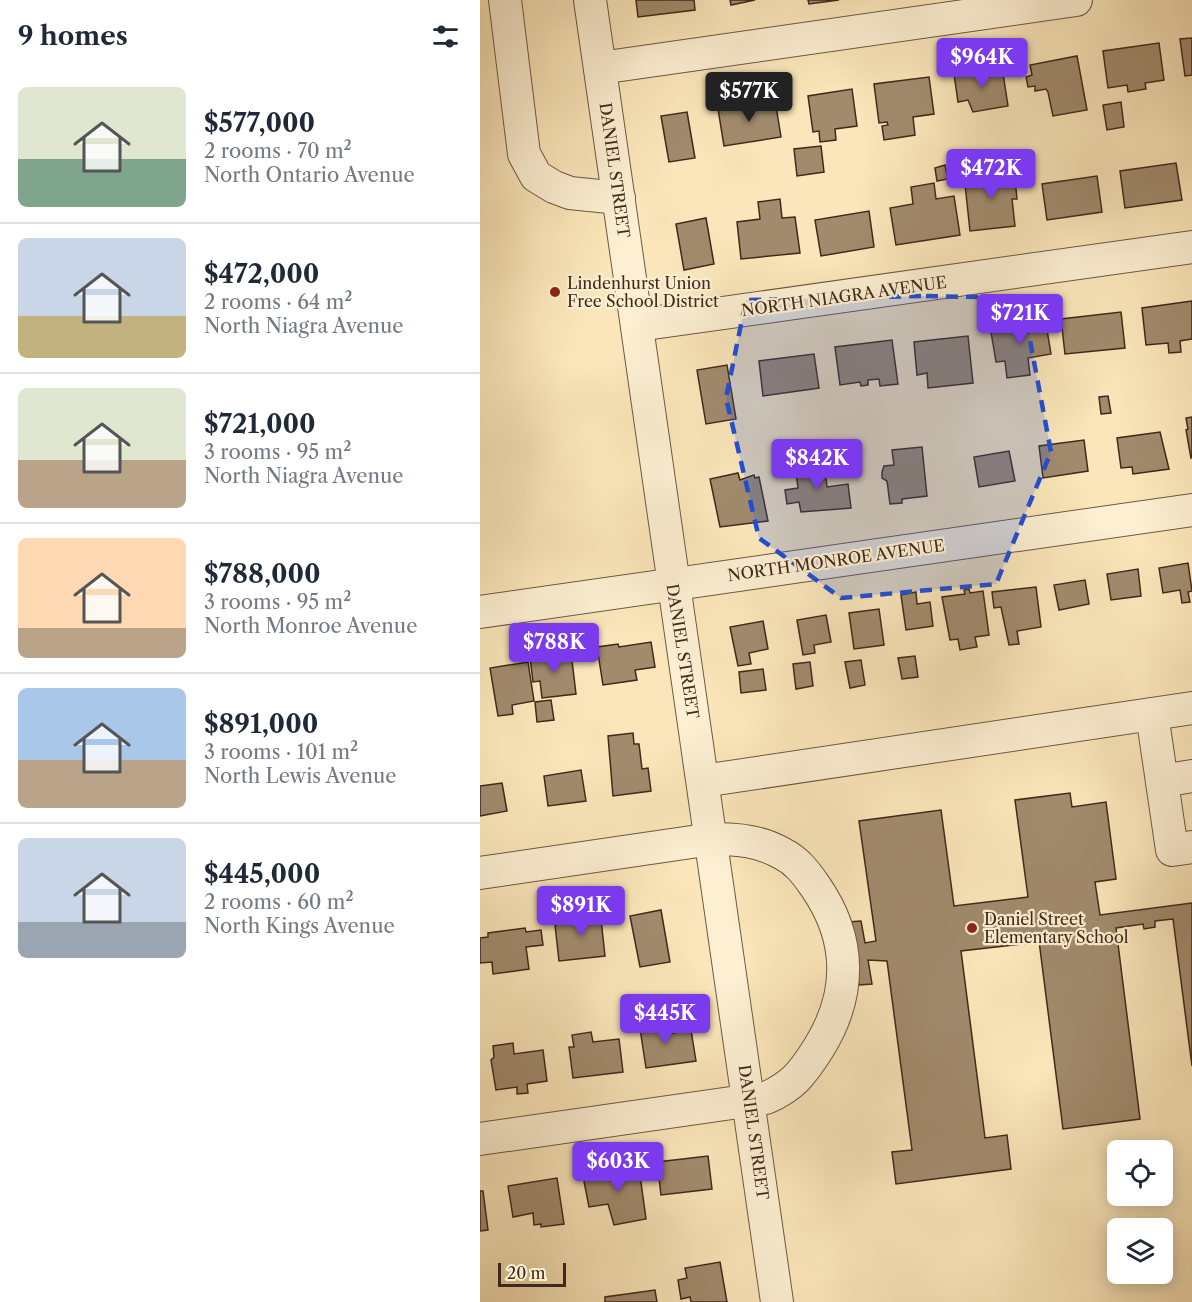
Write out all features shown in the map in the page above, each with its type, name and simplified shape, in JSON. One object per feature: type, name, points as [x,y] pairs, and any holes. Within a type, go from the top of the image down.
[{"type":"street","points":[[505,0],[524,154],[536,176],[570,193],[619,198]]},
{"type":"street","name":"DANIEL STREET","points":[[590,0],[638,325],[672,584],[704,781],[777,1302]]},
{"type":"street","points":[[600,68],[1076,0]]},
{"type":"street","name":"NORTH NIAGRA AVENUE","points":[[638,325],[1192,247]]},
{"type":"street","name":"NORTH MONROE AVENUE","points":[[480,612],[1192,510]]},
{"type":"street","points":[[704,781],[1192,708]]},
{"type":"street","points":[[1152,714],[1177,779],[1172,850],[1192,847]]},
{"type":"street","points":[[480,873],[712,839],[742,839],[763,844],[794,860],[808,875],[831,912],[842,951],[843,990],[838,1008],[807,1067],[789,1088],[766,1098],[480,1139]]},
{"type":"highlighted area","points":[[926,296],[1022,298],[1051,452],[996,584],[841,598],[759,538],[726,398],[746,300]]},
{"type":"building","points":[[636,0],[694,0],[695,10],[638,17]]},
{"type":"building","points":[[730,0],[755,0],[731,5]]},
{"type":"building","points":[[808,0],[839,0],[809,4]]},
{"type":"building","points":[[1192,38],[1192,75],[1185,76],[1180,39]]},
{"type":"building","points":[[1159,43],[1164,80],[1145,83],[1146,89],[1128,92],[1127,85],[1108,88],[1103,51]]},
{"type":"building","points":[[1077,56],[1087,110],[1053,116],[1046,89],[1035,91],[1035,86],[1028,87],[1026,77],[1032,75],[1030,65]]},
{"type":"building","points":[[1002,67],[1008,106],[973,112],[968,100],[958,102],[954,74]]},
{"type":"building","points":[[929,77],[934,114],[913,117],[915,135],[884,140],[882,126],[888,125],[887,122],[879,123],[874,84]]},
{"type":"building","points":[[852,89],[857,126],[835,129],[836,140],[820,142],[819,131],[813,132],[808,96]]},
{"type":"building","points":[[775,100],[781,137],[724,146],[718,109]]},
{"type":"building","points":[[1121,102],[1124,127],[1107,130],[1103,105]]},
{"type":"building","points":[[687,112],[695,158],[669,162],[661,116]]},
{"type":"building","points":[[821,146],[824,172],[797,176],[794,149]]},
{"type":"building","points":[[1176,163],[1182,200],[1125,208],[1120,171]]},
{"type":"building","points":[[945,165],[948,179],[937,181],[935,168]]},
{"type":"building","points":[[1014,170],[1017,199],[1012,199],[1015,226],[970,231],[964,175]]},
{"type":"building","points":[[1097,176],[1102,212],[1047,220],[1042,184]]},
{"type":"building","points":[[934,183],[936,199],[954,196],[960,235],[896,245],[890,208],[913,204],[911,187]]},
{"type":"building","points":[[780,199],[782,218],[795,217],[800,253],[741,259],[737,222],[760,219],[758,202]]},
{"type":"building","points":[[869,211],[874,247],[821,256],[815,220]]},
{"type":"building","points":[[706,218],[714,264],[684,270],[676,224]]},
{"type":"building","points":[[1192,301],[1192,339],[1180,341],[1181,352],[1169,353],[1168,343],[1146,345],[1142,308]]},
{"type":"building","points":[[1121,312],[1125,348],[1065,354],[1061,319]]},
{"type":"building","points":[[1045,318],[1051,354],[1028,358],[1030,375],[1007,378],[1005,361],[996,362],[990,326]]},
{"type":"building","points":[[968,336],[973,383],[928,388],[927,373],[917,375],[914,342]]},
{"type":"building","points":[[892,340],[898,384],[880,386],[879,379],[868,380],[868,385],[861,386],[860,382],[840,385],[835,347]]},
{"type":"building","points":[[814,354],[819,388],[763,396],[759,361]]},
{"type":"building","points":[[727,365],[736,419],[706,424],[697,370]]},
{"type":"building","points":[[1108,396],[1111,413],[1101,414],[1099,397]]},
{"type":"building","points":[[1192,417],[1192,457],[1191,458],[1186,418]]},
{"type":"building","points":[[1160,432],[1169,469],[1133,474],[1132,467],[1121,468],[1117,438]]},
{"type":"building","points":[[1084,440],[1088,471],[1043,478],[1039,446]]},
{"type":"building","points":[[922,447],[927,496],[902,499],[902,503],[890,504],[887,481],[882,478],[882,472],[884,466],[894,465],[892,450]]},
{"type":"building","points":[[1009,451],[1015,481],[979,487],[974,457]]},
{"type":"building","points":[[824,460],[827,487],[848,484],[851,508],[801,512],[799,502],[787,504],[785,490],[798,488],[795,464]]},
{"type":"building","points":[[738,473],[740,480],[754,475],[755,478],[759,477],[768,521],[720,527],[710,479]]},
{"type":"building","points":[[1188,563],[1192,591],[1188,592],[1190,602],[1182,603],[1180,590],[1163,593],[1159,568]]},
{"type":"building","points":[[1138,569],[1141,596],[1111,600],[1107,574]]},
{"type":"building","points":[[1085,580],[1089,604],[1059,610],[1054,585]]},
{"type":"building","points":[[1036,587],[1041,627],[1017,631],[1019,644],[1009,645],[1001,607],[994,608],[992,592]]},
{"type":"building","points":[[969,589],[970,593],[983,591],[989,635],[975,637],[977,647],[960,650],[958,639],[950,640],[942,597],[965,594],[964,590]]},
{"type":"building","points":[[916,592],[917,604],[930,602],[933,626],[906,630],[901,595]]},
{"type":"building","points":[[879,609],[884,645],[854,649],[849,613]]},
{"type":"building","points":[[826,615],[831,642],[814,645],[815,653],[803,655],[797,620]]},
{"type":"building","points":[[763,621],[768,649],[749,653],[751,664],[738,666],[730,627]]},
{"type":"building","points":[[651,642],[655,667],[635,670],[637,680],[603,685],[597,647],[618,644],[619,647]]},
{"type":"building","points":[[571,652],[576,694],[542,698],[540,681],[533,682],[530,657]]},
{"type":"building","points":[[915,656],[918,677],[902,679],[898,658]]},
{"type":"building","points":[[861,660],[865,685],[850,688],[845,662]]},
{"type":"building","points":[[528,662],[534,701],[512,705],[513,714],[498,716],[490,668]]},
{"type":"building","points":[[810,662],[813,686],[796,689],[793,664]]},
{"type":"building","points":[[763,669],[766,690],[741,693],[739,672]]},
{"type":"building","points":[[551,700],[554,720],[537,722],[535,702]]},
{"type":"building","points":[[633,733],[634,744],[639,744],[642,769],[648,768],[651,791],[613,796],[608,736]]},
{"type":"building","points":[[581,770],[586,801],[548,806],[544,776]]},
{"type":"building","points":[[502,783],[507,811],[480,816],[480,786]]},
{"type":"building","points":[[1070,793],[1072,807],[1106,802],[1116,879],[1095,882],[1100,915],[1192,903],[1192,1066],[1173,919],[1155,921],[1155,927],[1144,929],[1143,924],[1116,928],[1140,1119],[1063,1129],[1039,941],[1036,937],[1037,942],[961,951],[985,1138],[1007,1135],[1011,1169],[896,1184],[892,1152],[912,1150],[887,961],[868,960],[872,984],[859,985],[848,922],[861,921],[865,943],[876,941],[859,821],[941,810],[954,906],[1028,897],[1015,800]]},
{"type":"building","points":[[600,910],[605,956],[559,961],[555,925],[578,919],[577,912]]},
{"type":"building","points":[[661,910],[670,962],[640,967],[630,916]]},
{"type":"building","points":[[525,928],[526,932],[541,930],[543,945],[526,947],[529,969],[493,974],[492,962],[480,963],[480,938],[488,937],[488,933]]},
{"type":"building","points":[[665,1018],[667,1034],[691,1030],[696,1061],[646,1068],[639,1022]]},
{"type":"building","points":[[591,1032],[593,1042],[619,1039],[623,1072],[573,1078],[569,1047],[574,1047],[572,1035]]},
{"type":"building","points":[[513,1043],[514,1054],[543,1050],[547,1081],[527,1084],[528,1093],[517,1094],[517,1087],[496,1090],[491,1060],[494,1057],[493,1046]]},
{"type":"building","points":[[708,1156],[712,1189],[661,1195],[657,1162]]},
{"type":"building","points":[[620,1158],[622,1170],[639,1168],[646,1219],[614,1225],[608,1204],[589,1207],[583,1176],[614,1171],[612,1160]]},
{"type":"building","points":[[557,1178],[564,1224],[541,1227],[541,1224],[534,1225],[533,1213],[513,1217],[508,1186]]},
{"type":"building","points":[[480,1191],[483,1191],[488,1230],[480,1231]]},
{"type":"building","points":[[720,1262],[727,1302],[691,1302],[690,1297],[681,1299],[678,1280],[687,1278],[685,1268]]},
{"type":"building","points":[[655,1290],[657,1302],[605,1302],[605,1297]]},
{"type":"place","name":"Lindenhurst Union Free School District","points":[[555,292]]},
{"type":"place","name":"Daniel Street Elementary School","points":[[972,928]]}]
